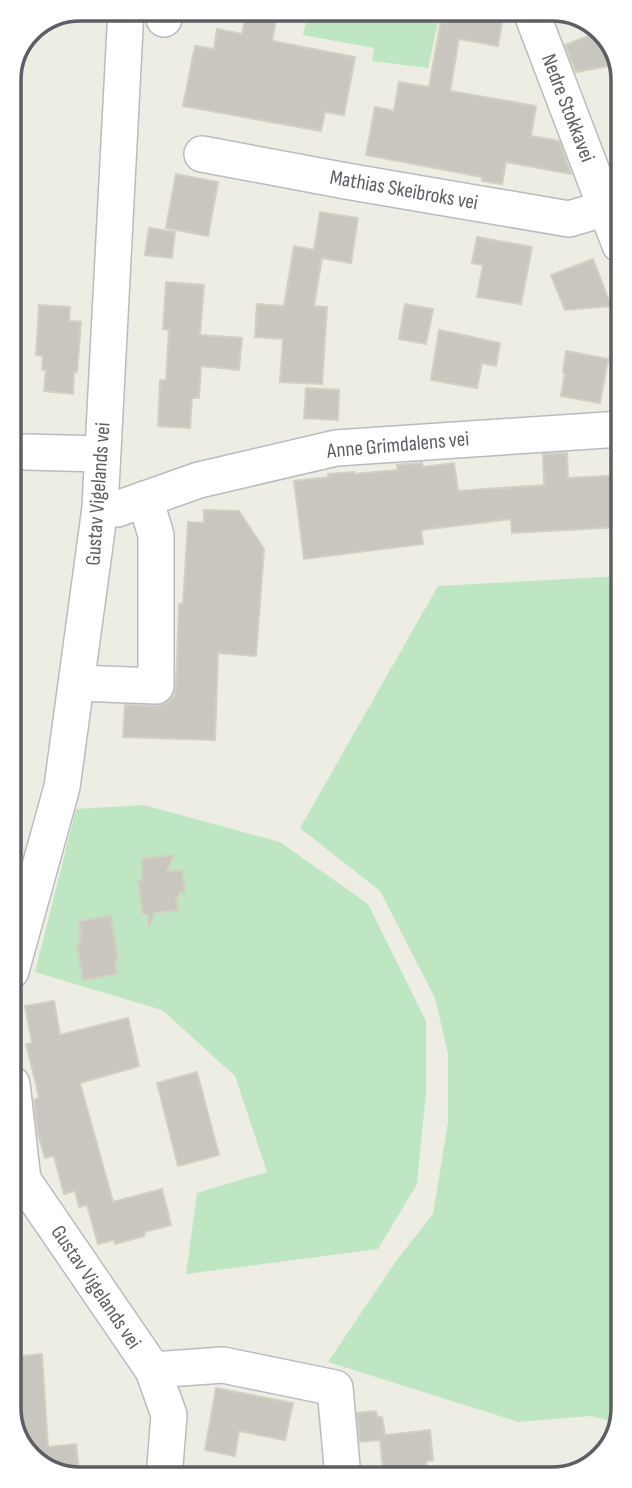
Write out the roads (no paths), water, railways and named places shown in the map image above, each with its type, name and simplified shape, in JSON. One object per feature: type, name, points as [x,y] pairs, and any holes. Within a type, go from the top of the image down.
[{"type":"street","name":"Gustav Vigelands vei","points":[[21,900],[26,865],[62,787],[100,508],[125,21]]},
{"type":"street","name":"Nedre Stokkavei","points":[[535,21],[611,200]]},
{"type":"street","name":"Mathias Skeibroks vei","points":[[202,154],[569,219],[611,206]]},
{"type":"street","name":"Anne Grimdalens vei","points":[[100,508],[117,509],[199,480],[335,448],[611,430]]},
{"type":"street","points":[[24,452],[102,454]]},
{"type":"street","points":[[77,683],[156,686],[156,536],[145,499]]},
{"type":"street","name":"Gustav Vigelands vei","points":[[21,1191],[153,1370],[169,1415],[165,1467]]},
{"type":"street","name":"Gustav Vigelands vei","points":[[153,1370],[223,1365],[335,1388],[342,1467]]}]
